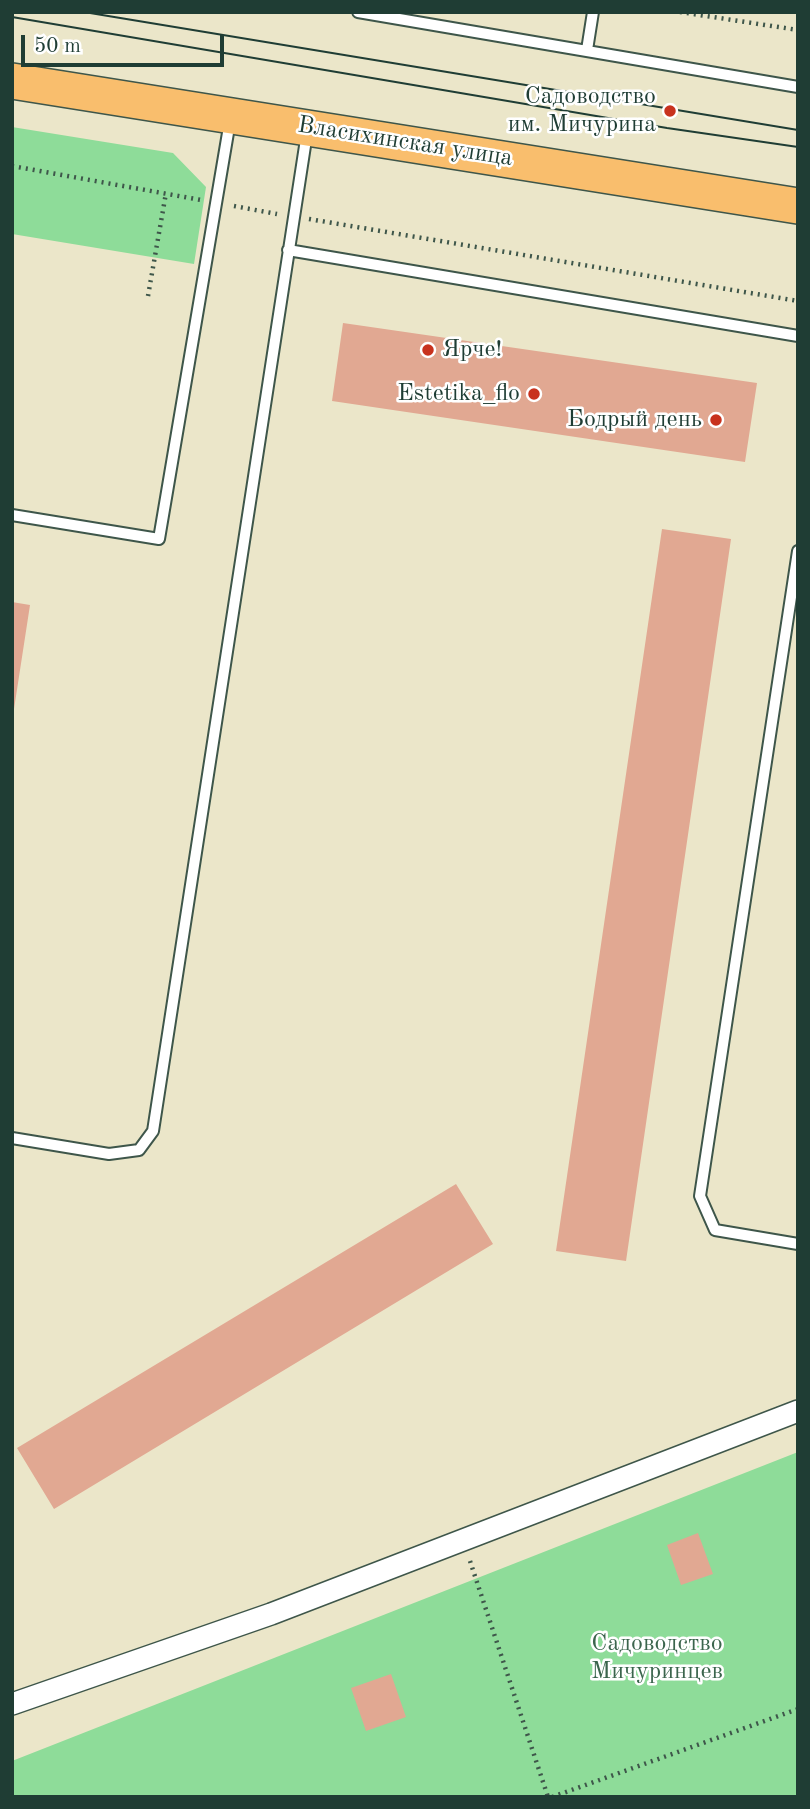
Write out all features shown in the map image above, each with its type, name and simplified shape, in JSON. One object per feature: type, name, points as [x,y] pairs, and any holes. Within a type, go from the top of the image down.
[{"type":"highway","name":"Власихинская улица","points":[[12,81],[798,206]]},
{"type":"street","points":[[12,1704],[271,1614],[798,1411]]},
{"type":"lane","points":[[358,12],[798,87]]},
{"type":"lane","points":[[587,50],[593,12]]},
{"type":"lane","points":[[12,515],[159,539],[231,115]]},
{"type":"lane","points":[[12,1138],[109,1153],[139,1150],[153,1131],[308,127]]},
{"type":"lane","points":[[288,250],[798,336]]},
{"type":"lane","points":[[798,551],[700,1196],[715,1230],[798,1244]]},
{"type":"path","points":[[680,12],[798,30]]},
{"type":"path","points":[[12,166],[293,217],[798,300]]},
{"type":"path","points":[[148,296],[166,193]]},
{"type":"path","points":[[463,1540],[550,1797],[798,1709]]},
{"type":"green space","points":[[12,127],[173,153],[206,187],[194,264],[12,234]]},
{"type":"green space","name":"Садоводство Мичуринцев","points":[[798,1452],[798,1797],[12,1797],[12,1761]]},
{"type":"building","points":[[343,323],[757,383],[745,462],[332,401]]},
{"type":"building","points":[[662,529],[731,539],[626,1261],[556,1251]]},
{"type":"building","points":[[12,602],[30,605],[14,709],[12,708]]},
{"type":"building","points":[[456,1184],[493,1244],[54,1509],[17,1448]]},
{"type":"building","points":[[698,1533],[713,1574],[681,1585],[667,1545]]},
{"type":"building","points":[[391,1674],[406,1717],[366,1731],[351,1688]]},
{"type":"tram line","points":[[84,12],[798,130]]},
{"type":"tram line","points":[[12,17],[667,128],[798,147]]},
{"type":"place","name":"Садоводство им. Мичурина","points":[[670,111]]},
{"type":"place","name":"Ярче!","points":[[428,350]]},
{"type":"place","name":"Estetika_flo","points":[[534,394]]},
{"type":"place","name":"Бодрый день","points":[[716,420]]}]
